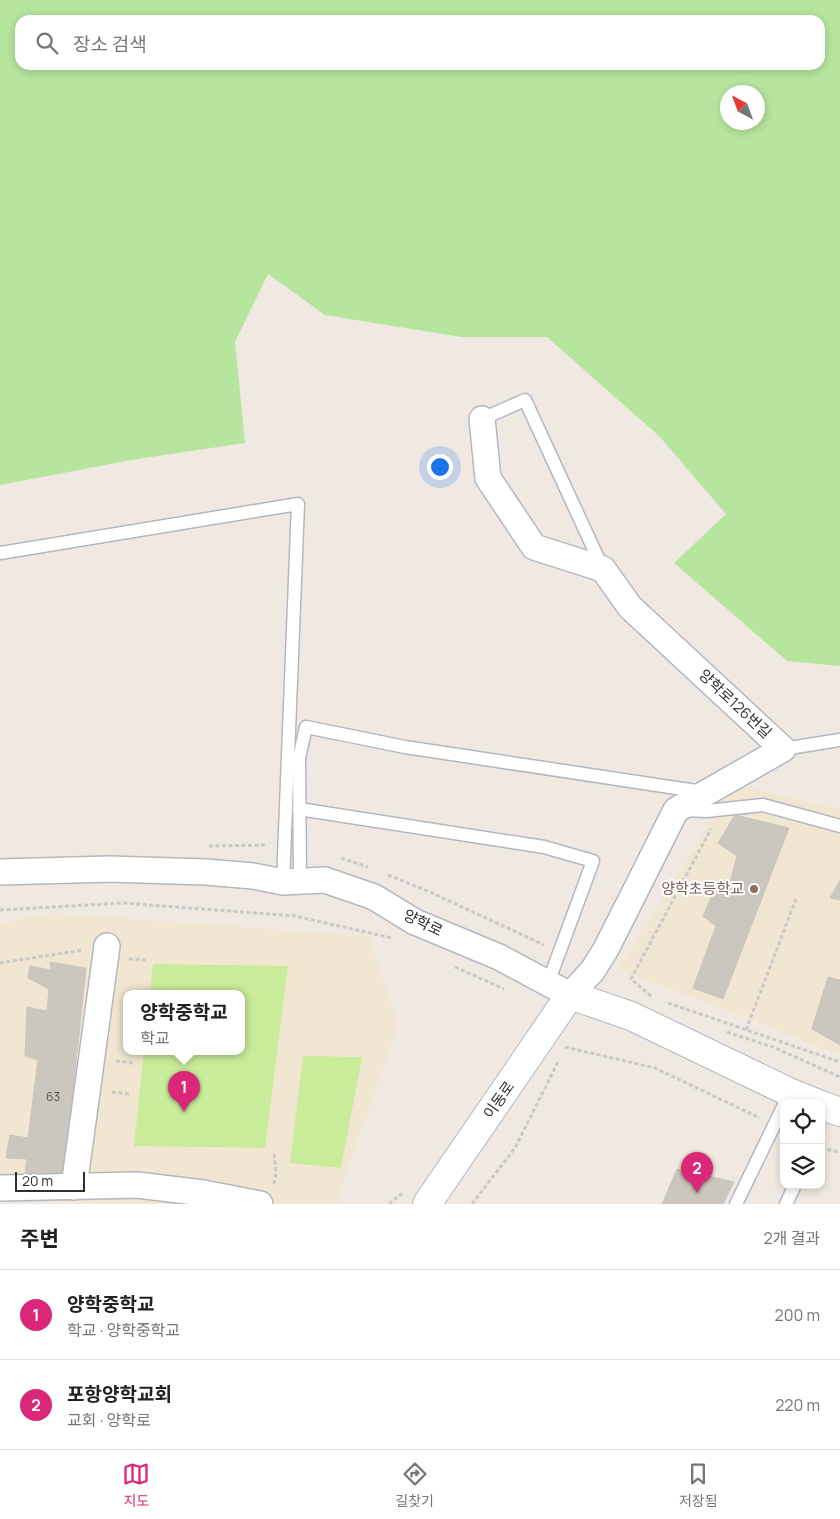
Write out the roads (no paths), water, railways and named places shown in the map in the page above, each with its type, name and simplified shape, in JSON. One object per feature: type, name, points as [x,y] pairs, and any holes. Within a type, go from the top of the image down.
[{"type":"street","points":[[482,419],[488,478],[534,547],[603,569]]},
{"type":"street","name":"양학로126번길","points":[[559,989],[593,970],[606,949],[676,810],[713,801],[783,749],[630,607],[603,569]]},
{"type":"street","name":"양학로","points":[[0,872],[110,869],[206,872],[292,882],[326,880],[374,897],[415,922],[499,957],[559,989],[630,1016],[785,1099]]},
{"type":"street","points":[[74,1187],[107,946]]},
{"type":"street","name":"이동로","points":[[427,1204],[559,989]]},
{"type":"street","points":[[825,1106],[840,1112]]},
{"type":"street","points":[[0,1188],[137,1185],[203,1193],[266,1196]]},
{"type":"lane","points":[[482,419],[525,400],[603,569]]},
{"type":"lane","points":[[0,553],[298,504],[292,882]]},
{"type":"lane","points":[[292,882],[299,809],[299,758],[306,727],[405,747],[713,801],[763,806],[840,826]]},
{"type":"lane","points":[[783,749],[840,740]]},
{"type":"lane","points":[[299,809],[544,847],[592,861],[559,989]]},
{"type":"lane","points":[[736,1204],[780,1112]]},
{"type":"lane","points":[[786,1204],[793,1189]]},
{"type":"place","name":"양학초등학교","points":[[754,889]]},
{"type":"place","name":"양학중학교","points":[[184,1112]]},
{"type":"place","name":"포항양학교회","points":[[697,1193]]}]
